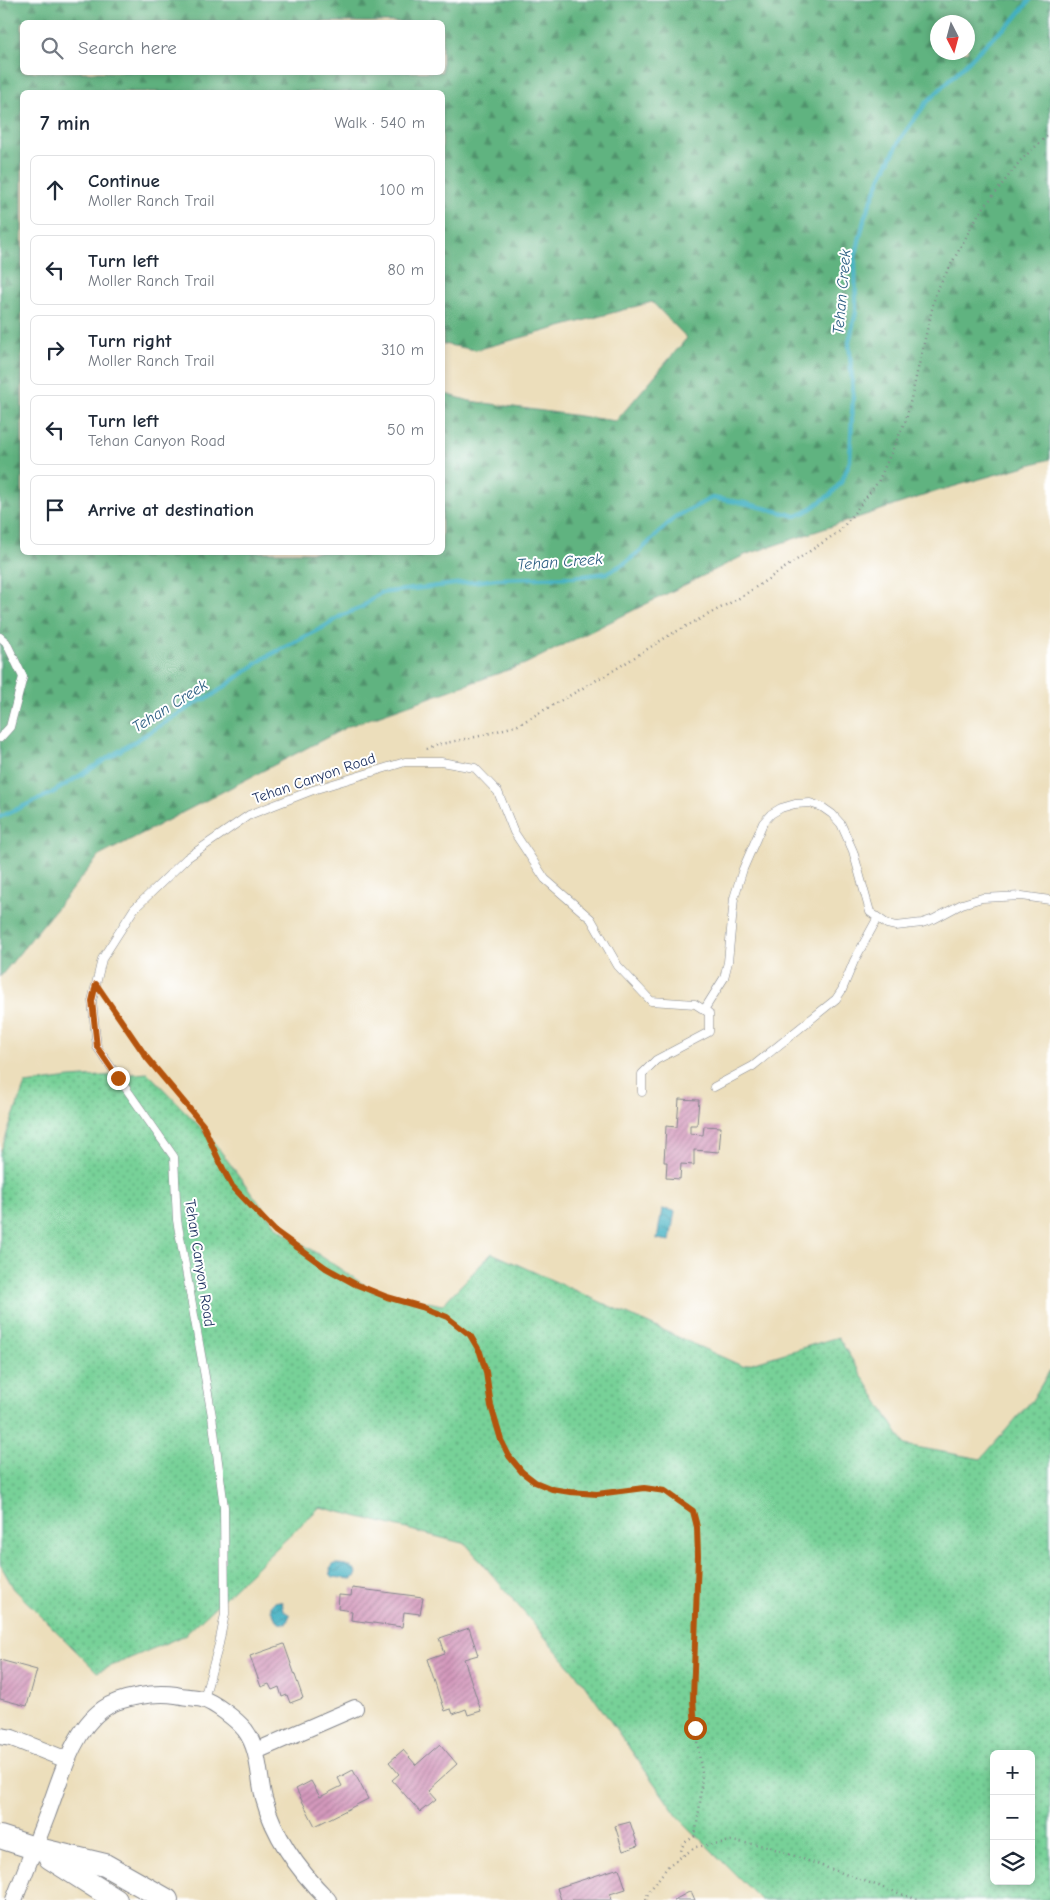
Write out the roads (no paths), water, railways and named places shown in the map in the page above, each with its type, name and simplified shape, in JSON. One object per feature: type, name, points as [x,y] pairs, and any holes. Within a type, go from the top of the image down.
[{"type":"main road","points":[[0,1837],[34,1848],[105,1864],[167,1900]]},
{"type":"main road","points":[[34,1848],[116,1900]]},
{"type":"street","points":[[14,1900],[67,1760],[81,1732],[101,1710],[118,1700],[170,1694],[204,1699],[226,1713],[245,1730],[256,1751],[265,1799],[276,1828],[288,1852],[306,1877],[328,1900]]},
{"type":"street","points":[[256,1751],[355,1708]]},
{"type":"street","points":[[0,1736],[12,1738],[67,1760]]},
{"type":"lane","points":[[0,637],[6,642],[24,677],[10,727],[0,738]]},
{"type":"lane","name":"Tehan Canyon Road","points":[[204,1699],[225,1614],[224,1507],[212,1416],[177,1220],[174,1157],[97,1047],[92,1001],[102,959],[134,909],[188,858],[249,815],[313,790],[405,762],[441,762],[475,768],[498,792],[514,832],[546,879],[591,919],[618,966],[650,1001],[695,1004],[704,1010]]},
{"type":"lane","points":[[642,1092],[642,1074],[656,1060],[709,1032],[709,1014],[704,1010],[724,978],[728,962],[734,898],[743,869],[764,823],[771,814],[781,808],[795,804],[810,803],[822,807],[832,814],[841,824],[853,851],[870,912],[877,919],[887,924],[896,926],[922,923],[934,919],[962,904],[982,898],[1022,896],[1050,900]]},
{"type":"lane","points":[[714,1087],[753,1066],[836,999],[877,919]]},
{"type":"water","points":[[662,1209],[675,1211],[670,1241],[657,1239]]},
{"type":"water","points":[[334,1564],[350,1566],[357,1572],[356,1576],[351,1579],[333,1577],[330,1569]]},
{"type":"water","points":[[279,1601],[282,1602],[284,1611],[290,1615],[286,1624],[279,1623],[271,1610],[271,1605]]},
{"type":"waterway","name":"Tehan Creek","points":[[0,817],[52,793],[201,700],[210,697],[266,657],[341,616],[362,607],[380,593],[497,579],[574,577],[607,573],[625,563],[639,552],[675,517],[712,498],[744,503],[796,516],[806,512],[831,494],[842,481],[850,461],[853,393],[849,342],[856,312],[855,258],[865,216],[881,177],[901,138],[926,103],[990,40],[1012,22],[1030,0]]}]
